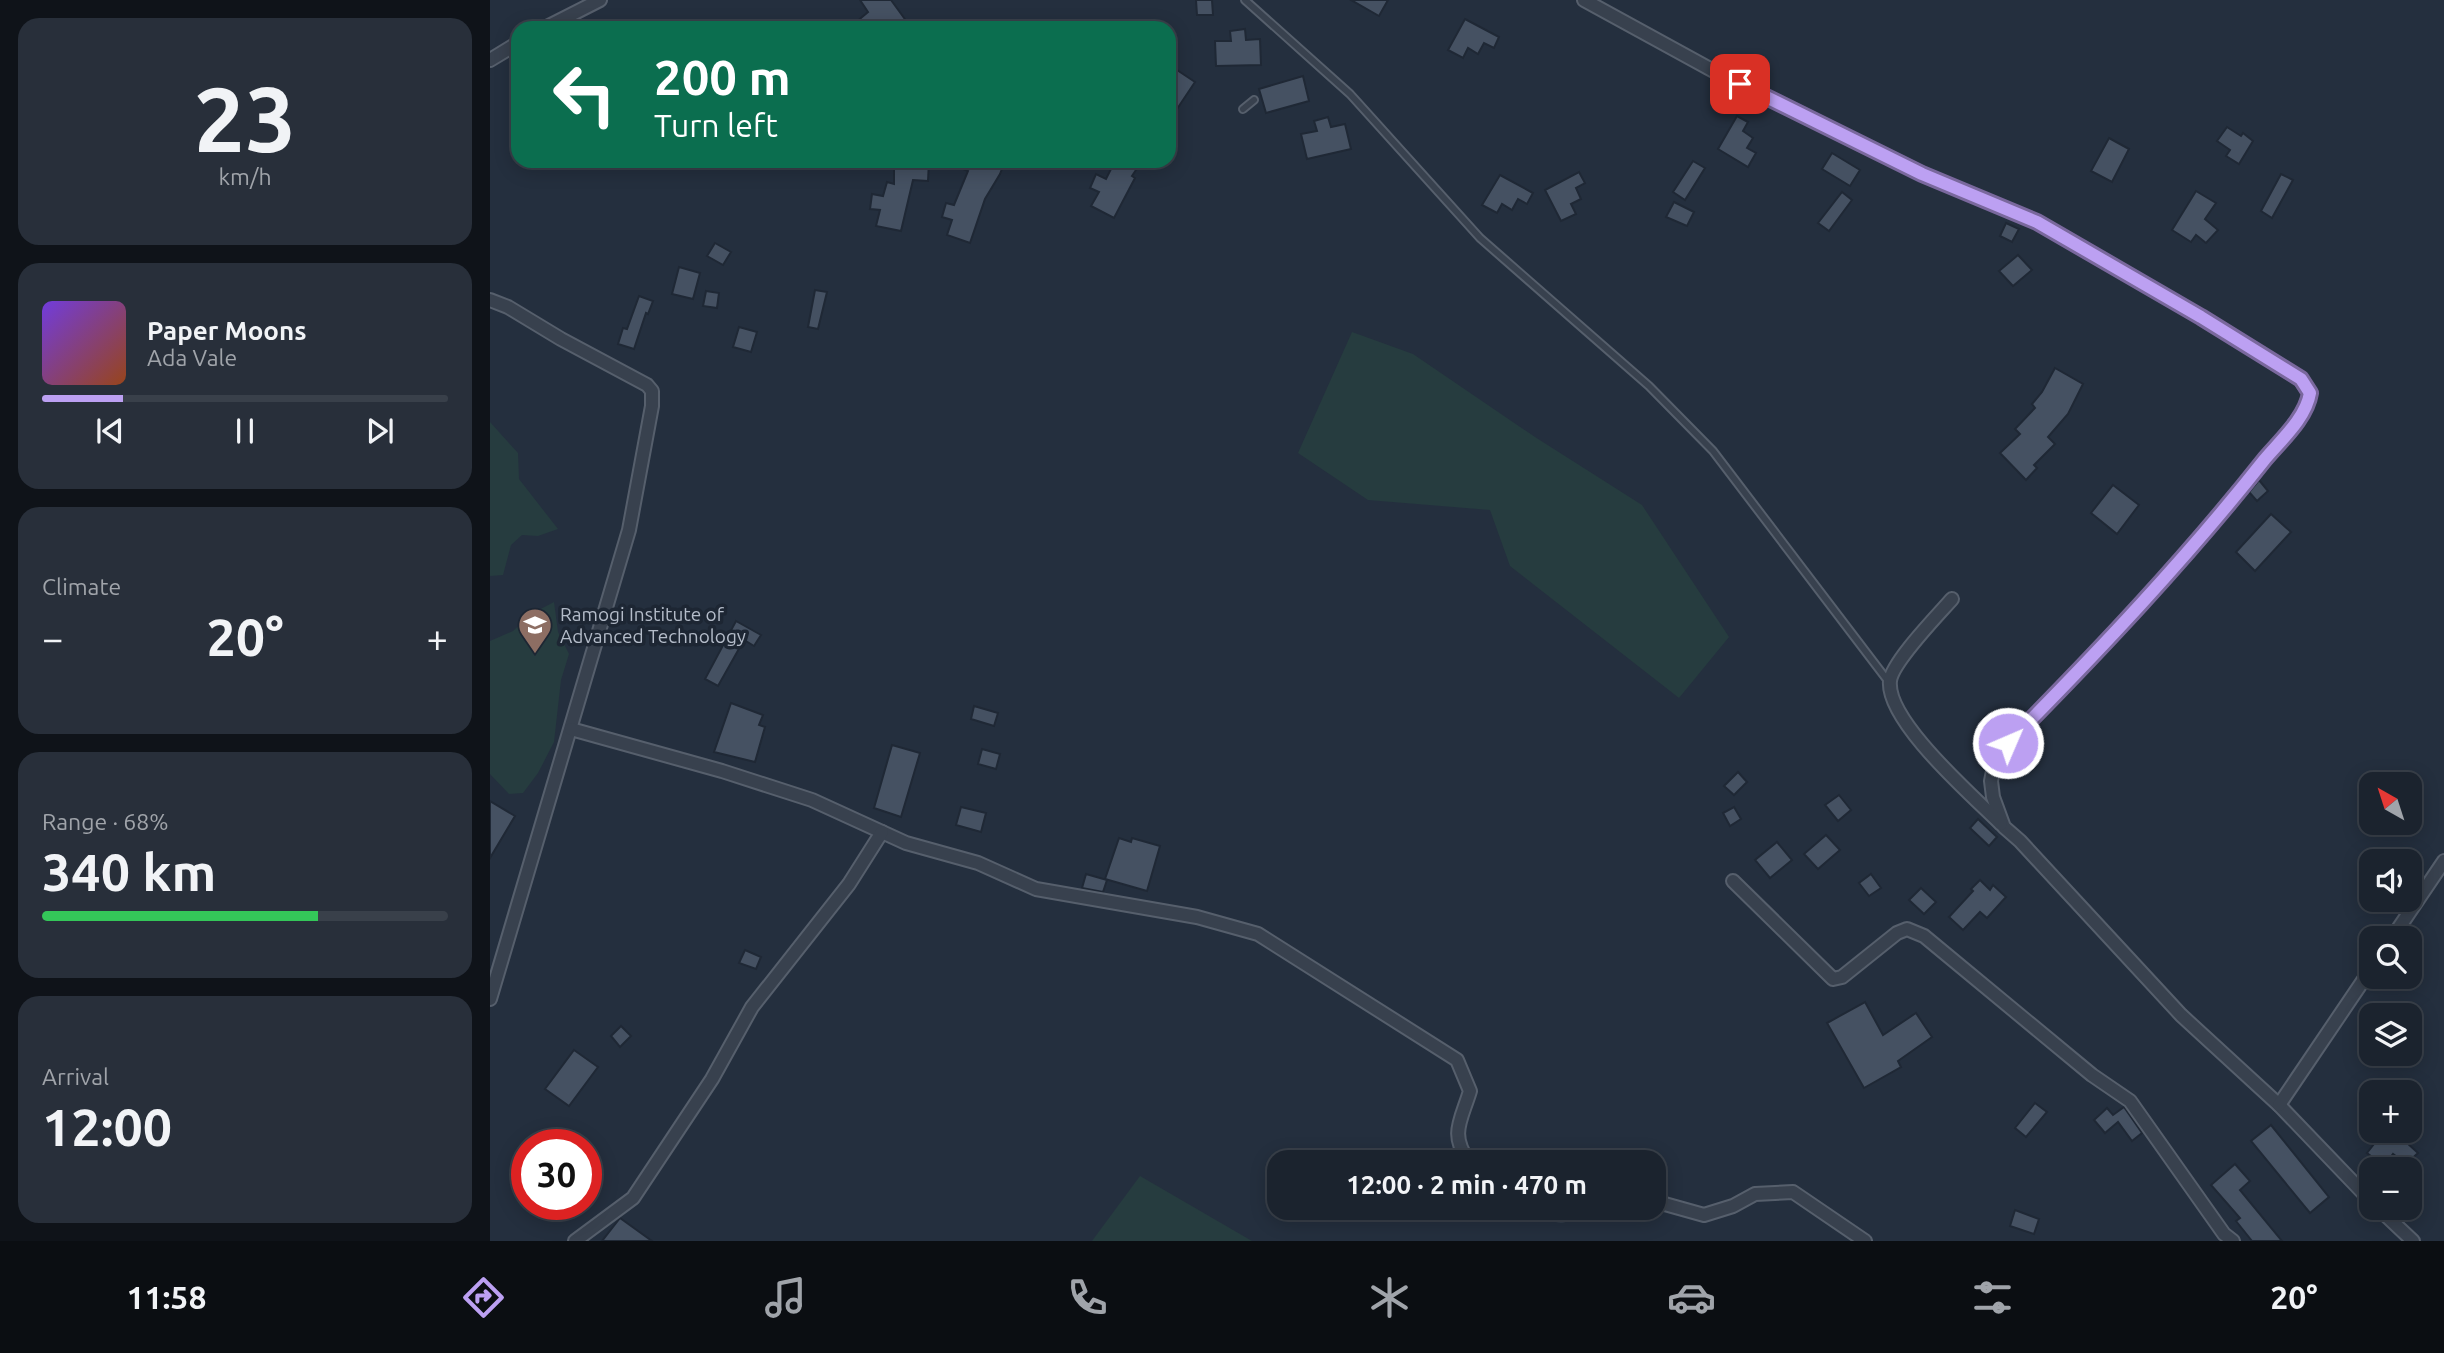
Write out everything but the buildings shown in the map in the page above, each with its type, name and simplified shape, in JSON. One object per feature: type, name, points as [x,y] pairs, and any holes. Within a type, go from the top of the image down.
[{"type":"street","points":[[559,21],[600,0]]},
{"type":"street","points":[[1584,0],[1721,75],[1922,174],[2037,222],[2201,317],[2301,379],[2307,386],[2310,393],[2303,412],[2239,492],[2148,596],[1994,761],[1991,781],[1993,797],[2004,827]]},
{"type":"street","points":[[490,60],[511,47]]},
{"type":"street","points":[[490,300],[508,307],[561,339],[648,385],[652,391],[652,406],[629,530],[490,999]]},
{"type":"street","points":[[1951,599],[1908,650],[1892,672],[1889,682],[1903,720],[1915,738],[2020,841],[2181,1015],[2279,1105],[2359,1188]]},
{"type":"street","points":[[571,729],[722,771],[812,800],[906,843],[978,863],[1036,889],[1197,917],[1258,934],[1457,1060],[1470,1091],[1456,1138],[1460,1150]]},
{"type":"street","points":[[575,1241],[633,1198],[712,1079],[752,1007],[849,884],[882,832]]},
{"type":"street","points":[[2400,926],[2444,861]]},
{"type":"street","points":[[1733,881],[1833,979],[1842,977],[1897,933],[1907,929],[1924,936],[2106,1086],[2130,1101],[2225,1239]]},
{"type":"street","points":[[2279,1105],[2359,987]]},
{"type":"street","points":[[1666,1204],[1704,1215],[1733,1206],[1755,1194],[1793,1192],[1865,1241]]},
{"type":"street","points":[[2391,1220],[2413,1241]]},
{"type":"lane","points":[[1245,0],[1350,94],[1480,238],[1649,386],[1713,451],[1889,682]]},
{"type":"lane","points":[[1243,109],[1254,100]]},
{"type":"green space","points":[[1352,332],[1413,354],[1535,437],[1642,505],[1729,637],[1679,698],[1510,566],[1490,510],[1368,500],[1298,453]]},
{"type":"green space","points":[[490,422],[518,453],[519,479],[558,529],[538,536],[522,535],[511,545],[503,575],[490,576]]},
{"type":"green space","points":[[554,602],[558,632],[569,654],[561,680],[554,742],[538,773],[523,793],[509,794],[490,774],[490,641],[513,631],[531,614]]},
{"type":"green space","points":[[1140,1176],[1252,1241],[1092,1241]]},
{"type":"place","name":"Ramogi Institute of Advanced Technology","points":[[535,655]]},
{"type":"route","points":[[1740,84],[1922,174],[2037,222],[2201,317],[2301,379],[2310,393],[2303,412],[2239,492],[2148,596],[2008,743]]}]
